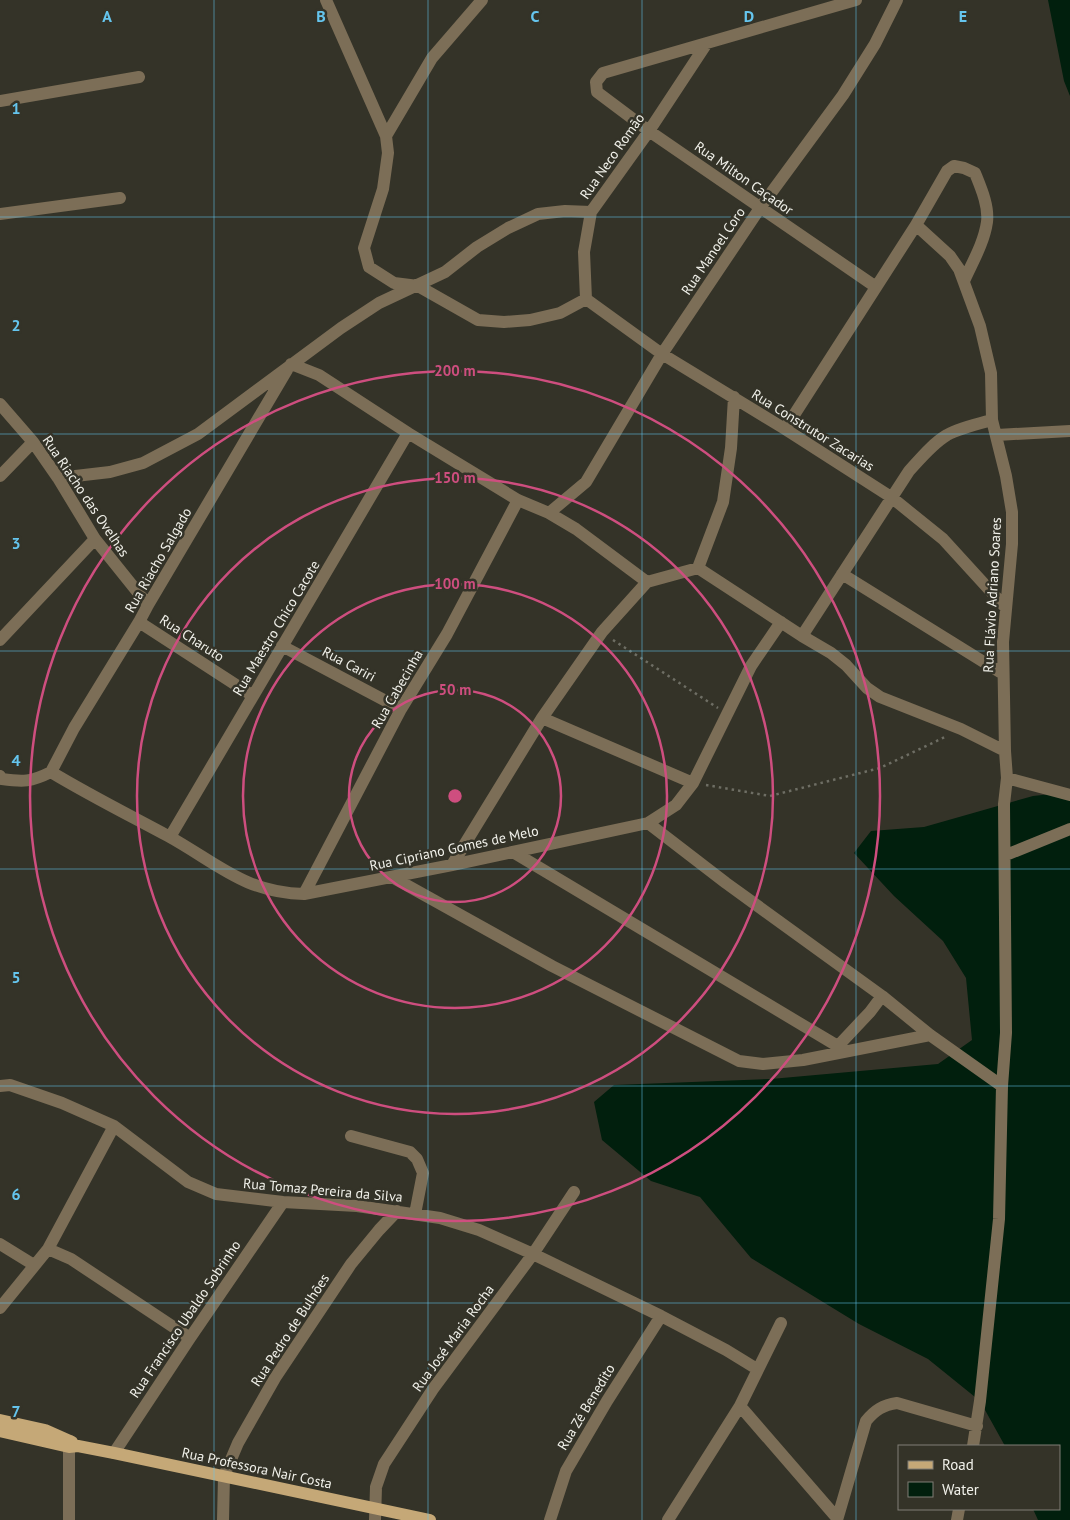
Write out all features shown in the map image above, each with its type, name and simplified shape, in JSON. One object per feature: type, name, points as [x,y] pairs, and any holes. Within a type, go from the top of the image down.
[{"type":"main road","name":"Rua Professora Nair Costa","points":[[0,1420],[45,1430],[72,1445]]},
{"type":"main road","name":"Rua Professora Nair Costa","points":[[0,1431],[224,1476],[375,1514],[430,1520]]},
{"type":"street","points":[[326,0],[386,136],[388,153],[383,189],[364,248],[369,267],[394,283],[418,286],[478,320],[504,322],[530,320],[560,313],[586,299]]},
{"type":"street","points":[[386,136],[432,58],[482,0]]},
{"type":"street","name":"Rua Manoel Coro","points":[[549,513],[586,482],[662,354],[760,208],[843,95],[875,44],[897,0]]},
{"type":"street","points":[[707,43],[851,1]]},
{"type":"street","name":"Rua Milton Caçador","points":[[707,43],[603,73],[596,82],[597,92],[649,131],[876,287]]},
{"type":"street","name":"Rua Neco Romão","points":[[586,299],[584,252],[591,212],[649,131],[707,43]]},
{"type":"street","points":[[0,100],[140,77]]},
{"type":"street","points":[[785,429],[916,226],[946,171],[954,166],[975,173],[984,195],[987,221],[979,249],[964,282]]},
{"type":"street","points":[[0,214],[120,198]]},
{"type":"street","points":[[58,478],[110,472],[142,463],[198,434],[291,364],[379,304],[445,272],[477,247],[508,228],[538,214],[565,211],[591,212]]},
{"type":"street","name":"Rua Flávio Adriano Soares","points":[[916,226],[950,256],[960,269],[980,326],[991,374],[992,420],[1006,476],[1012,512],[1012,544],[1003,642],[1007,778],[1004,804],[1006,855],[1004,920],[1006,1033],[1002,1086],[999,1219],[980,1402],[973,1445]]},
{"type":"street","name":"Rua Construtor Zacarias","points":[[586,299],[662,354],[734,397],[891,497],[943,540],[1006,608]]},
{"type":"street","points":[[291,364],[319,375],[408,433],[518,500],[549,513],[576,529],[647,582]]},
{"type":"street","name":"Rua Riacho Salgado","points":[[50,772],[74,728],[139,622],[291,364]]},
{"type":"street","points":[[698,568],[723,502],[731,448],[734,397]]},
{"type":"street","name":"Rua Riacho das Ovelhas","points":[[0,404],[33,442],[58,478],[95,539],[148,605]]},
{"type":"street","points":[[802,636],[909,471],[929,449],[946,436],[992,420]]},
{"type":"street","points":[[997,435],[1070,432]]},
{"type":"street","name":"Rua Maestro Chico Cacote","points":[[170,838],[408,433]]},
{"type":"street","points":[[0,476],[33,442]]},
{"type":"street","name":"Rua Cabecinha","points":[[304,894],[401,709],[447,634],[518,500]]},
{"type":"street","points":[[0,640],[95,539]]},
{"type":"street","points":[[452,865],[542,718],[602,632],[647,582],[698,568],[831,653],[846,665],[867,688],[880,697],[961,729],[1005,751]]},
{"type":"street","points":[[842,574],[1003,674]]},
{"type":"street","name":"Rua Charuto","points":[[139,622],[253,696]]},
{"type":"street","name":"Rua Cipriano Gomes de Melo","points":[[50,772],[170,838],[238,879],[274,892],[304,894],[452,865],[648,823],[676,805],[693,783],[726,713],[751,666],[780,622]]},
{"type":"street","name":"Rua Cariri","points":[[282,646],[401,709]]},
{"type":"street","points":[[542,718],[693,783]]},
{"type":"street","points":[[1,779],[23,782],[36,779],[50,772]]},
{"type":"street","points":[[1007,778],[1070,795]]},
{"type":"street","points":[[648,823],[718,877],[882,996],[930,1035],[1002,1086]]},
{"type":"street","points":[[1006,855],[1070,829]]},
{"type":"street","points":[[513,852],[842,1049]]},
{"type":"street","points":[[392,877],[552,966],[739,1062],[771,1063],[803,1060],[842,1049],[930,1035]]},
{"type":"street","points":[[842,1049],[882,996]]},
{"type":"street","name":"Rua Tomaz Pereira da Silva","points":[[0,1086],[10,1085],[62,1103],[114,1126],[188,1182],[216,1194],[282,1202],[357,1206],[440,1218],[479,1230],[661,1316],[757,1368]]},
{"type":"street","points":[[0,1308],[48,1249],[114,1126]]},
{"type":"street","points":[[351,1136],[410,1152],[417,1159],[423,1173],[415,1214]]},
{"type":"street","name":"Rua José Maria Rocha","points":[[375,1514],[376,1487],[384,1464],[433,1389],[533,1254],[574,1192]]},
{"type":"street","name":"Rua Francisco Ubaldo Sobrinho","points":[[114,1453],[282,1202]]},
{"type":"street","name":"Rua Pedro de Bulhões","points":[[224,1476],[238,1443],[275,1378],[351,1264],[378,1230],[397,1212]]},
{"type":"street","points":[[0,1244],[34,1265]]},
{"type":"street","points":[[48,1249],[71,1259],[190,1338]]},
{"type":"street","name":"Rua Zé Benedito","points":[[550,1520],[566,1471],[607,1401],[661,1316]]},
{"type":"street","points":[[668,1520],[740,1406],[757,1368],[781,1323]]},
{"type":"street","points":[[837,1519],[866,1421],[874,1411],[887,1404],[897,1402],[977,1426]]},
{"type":"street","points":[[740,1406],[837,1519]]},
{"type":"street","points":[[69,1520],[72,1445]]},
{"type":"street","points":[[223,1520],[224,1476]]},
{"type":"path","points":[[602,632],[726,713]]},
{"type":"path","points":[[693,783],[770,796],[880,768],[961,729]]},
{"type":"water","points":[[1048,0],[1070,0],[1070,96],[1064,81]]},
{"type":"water","points":[[1070,792],[1070,1520],[1038,1520],[1033,1510],[1060,1510],[1060,1445],[1004,1445],[980,1401],[928,1359],[859,1324],[751,1258],[700,1197],[651,1181],[602,1140],[594,1102],[614,1085],[771,1079],[938,1064],[972,1040],[966,978],[943,941],[894,896],[854,853],[871,831],[924,827],[1033,796]]}]
